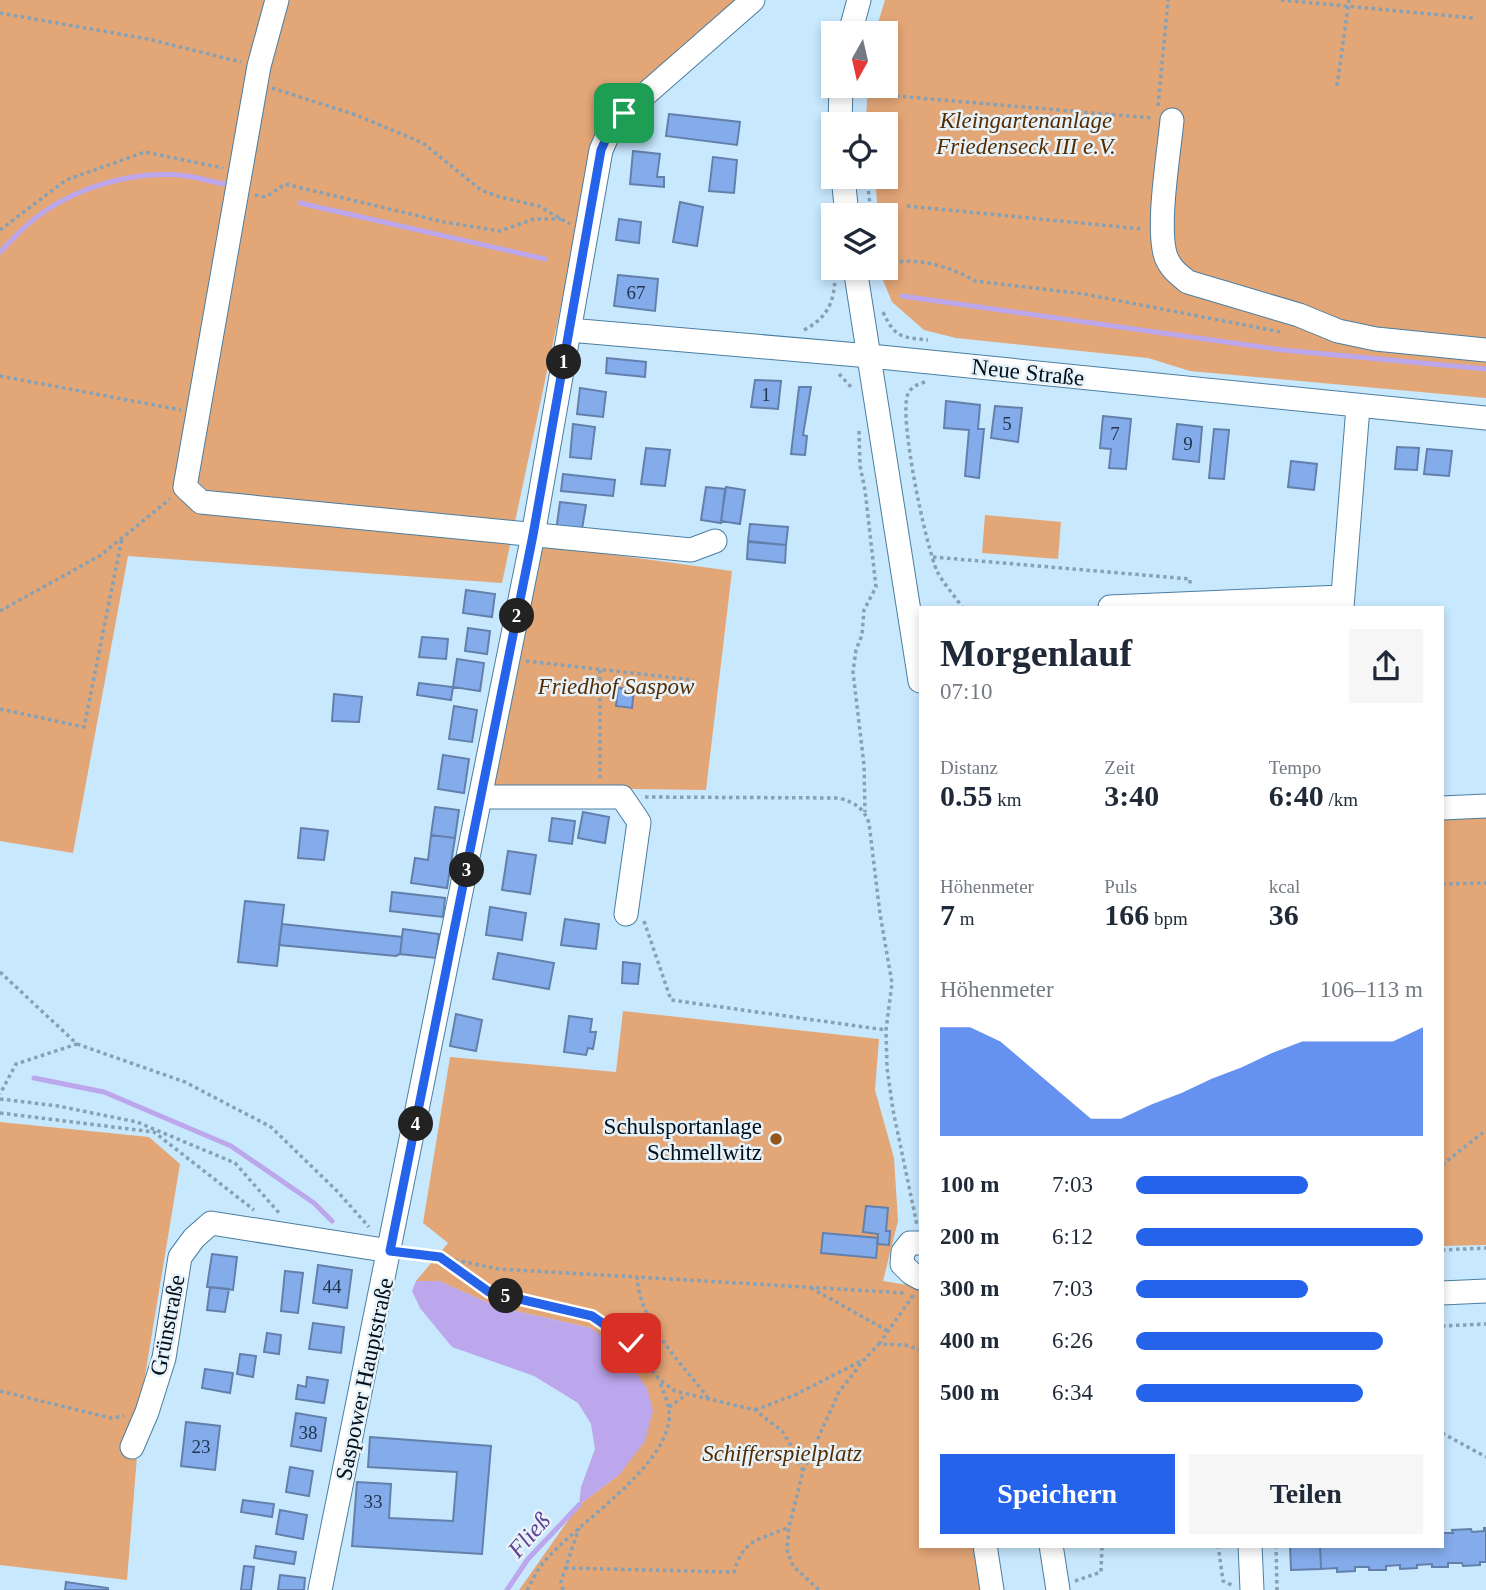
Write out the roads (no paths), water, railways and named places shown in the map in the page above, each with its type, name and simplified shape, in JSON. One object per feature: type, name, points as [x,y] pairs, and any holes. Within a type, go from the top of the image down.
[{"type":"street","points":[[277,0],[259,66],[185,487],[201,502],[691,550],[715,541]]},
{"type":"street","name":"Saspower Hauptstraße","points":[[320,1590],[509,659],[601,150],[610,130],[624,113],[754,0]]},
{"type":"street","points":[[853,21],[859,0]]},
{"type":"street","points":[[1172,120],[1161,233],[1166,256],[1173,270],[1188,282],[1299,315],[1338,331],[1376,340],[1486,350]]},
{"type":"street","points":[[848,280],[870,356],[919,674]]},
{"type":"street","name":"Neue Straße","points":[[569,330],[870,356],[1486,418]]},
{"type":"street","points":[[1137,606],[1342,602],[1358,407]]},
{"type":"street","points":[[482,797],[611,797],[639,822],[634,916]]},
{"type":"street","points":[[1444,808],[1486,806]]},
{"type":"street","name":"Grünstraße","points":[[132,1447],[147,1412],[164,1358],[180,1257],[194,1238],[211,1223],[390,1251]]},
{"type":"street","points":[[919,1243],[910,1243],[903,1252],[902,1264],[919,1277]]},
{"type":"street","points":[[1444,1293],[1486,1291]]},
{"type":"street","points":[[985,1548],[992,1590]]},
{"type":"street","points":[[1051,1548],[1058,1589]]},
{"type":"street","points":[[1243,1588],[1250,1548]]},
{"type":"waterway","points":[[0,252],[43,212],[102,184],[166,175],[187,176],[224,184]]},
{"type":"waterway","points":[[300,203],[545,259]]},
{"type":"waterway","points":[[902,296],[1283,350],[1486,369]]},
{"type":"waterway","points":[[34,1078],[104,1092],[231,1146],[314,1203],[332,1221]]},
{"type":"waterway","name":"Fließ","points":[[507,1590],[528,1559],[579,1505]]},
{"type":"place","name":"Schulsportanlage Schmellwitz","points":[[776,1139]]},
{"type":"park label","name":"Kleingartenanlage Friedenseck III e.V.","points":[[1026,133]]},
{"type":"park label","name":"Friedhof Saspow","points":[[616,686]]},
{"type":"park label","name":"Schifferspielplatz","points":[[782,1453]]}]
